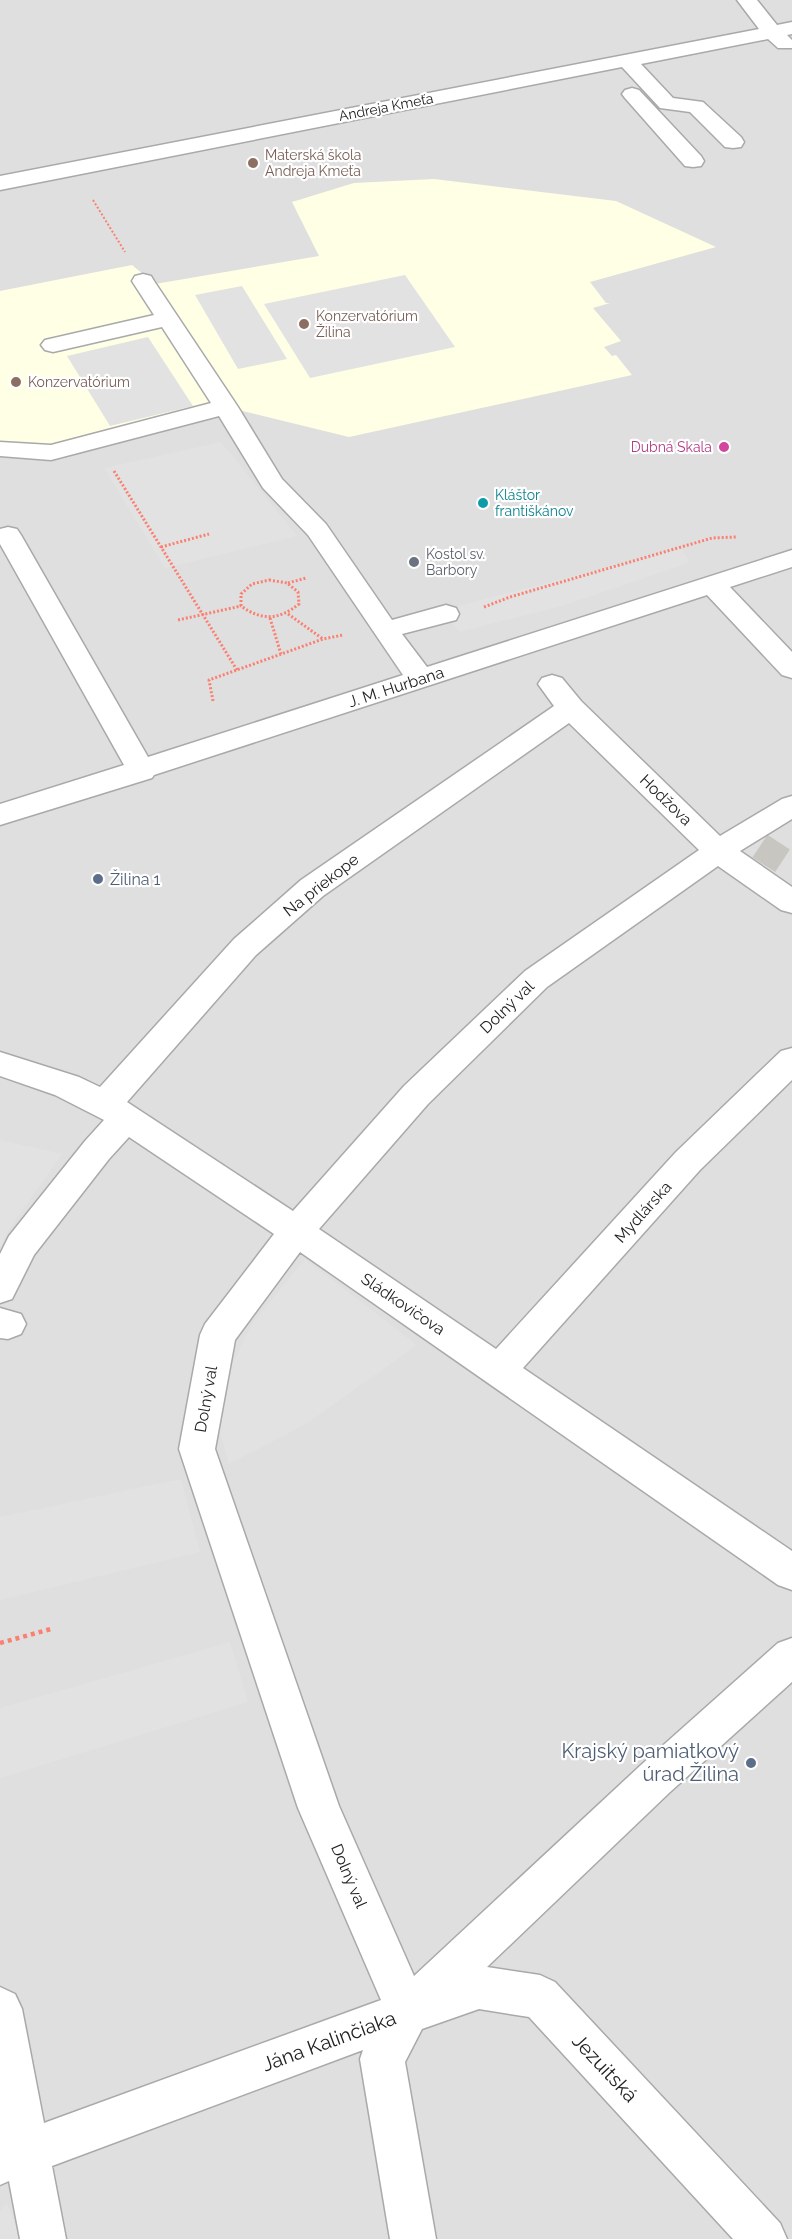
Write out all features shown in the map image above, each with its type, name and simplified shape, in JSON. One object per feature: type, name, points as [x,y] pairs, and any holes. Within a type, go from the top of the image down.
[{"type":"street","points":[[747,0],[771,31],[792,51]]},
{"type":"street","name":"Andreja Kmeťa","points":[[0,183],[792,28]]},
{"type":"street","points":[[615,61],[667,104],[696,106],[733,142]]},
{"type":"street","points":[[615,61],[693,161]]},
{"type":"street","points":[[143,281],[226,407],[272,483],[317,530],[421,679]]},
{"type":"street","points":[[53,345],[168,319]]},
{"type":"street","points":[[0,450],[51,453],[226,407]]},
{"type":"street","points":[[8,536],[141,771]]},
{"type":"street","name":"J. M. Hurbana","points":[[0,815],[792,558]]},
{"type":"street","points":[[711,583],[792,669]]},
{"type":"street","points":[[389,636],[446,614]]},
{"type":"street","name":"Hodžova","points":[[552,684],[571,708],[718,852],[792,902]]},
{"type":"street","name":"Na priekope","points":[[0,1290],[59,1213],[97,1150],[116,1111],[245,947],[312,888],[571,708]]},
{"type":"street","name":"Dolný val","points":[[408,2012],[319,1808],[197,1449],[218,1335],[297,1231],[416,1095],[536,979],[718,852],[752,841],[792,806]]},
{"type":"street","name":"Mydlárska","points":[[499,1370],[688,1161],[792,1060]]},
{"type":"street","name":"Sládkovičova","points":[[0,1064],[67,1086],[116,1111],[297,1231],[792,1573]]},
{"type":"street","name":"Jána Kalinčiaka","points":[[13,2157],[408,2012],[648,1772],[792,1656]]},
{"type":"street","name":"Jezuitská","points":[[408,2012],[479,1987],[540,1997],[764,2239]]},
{"type":"street","points":[[0,2009],[13,2157],[44,2239]]},
{"type":"street","points":[[408,2012],[382,2059],[413,2239]]},
{"type":"path","points":[[110,465],[237,670]]},
{"type":"path","points":[[161,547],[209,534]]},
{"type":"path","points":[[478,609],[510,597],[712,538],[744,536]]},
{"type":"path","points":[[689,545],[694,551]]},
{"type":"path","points":[[269,580],[287,583],[298,592],[299,604],[288,614],[270,618],[252,615],[241,606],[241,594],[252,584],[269,580]]},
{"type":"path","points":[[178,620],[241,606]]},
{"type":"path","points":[[288,614],[323,639]]},
{"type":"path","points":[[270,618],[281,654]]},
{"type":"path","points":[[213,701],[209,680],[323,639],[355,633],[389,636]]},
{"type":"path","points":[[0,1643],[51,1629]]},
{"type":"shaded area","points":[[0,0],[792,0],[792,2239],[0,2239]]},
{"type":"shaded area","name":"Konzervatórium Žilina","points":[[434,179],[616,201],[716,247],[590,282],[606,303],[610,303],[593,308],[621,341],[604,347],[612,356],[616,355],[632,375],[349,437],[226,407],[51,453],[0,449],[0,291],[132,265],[155,284],[319,256],[292,202],[354,183]]},
{"type":"shaded area","points":[[405,275],[455,347],[310,378],[264,304]]},
{"type":"shaded area","points":[[242,286],[287,359],[238,369],[195,295]]},
{"type":"shaded area","points":[[148,337],[193,406],[110,426],[67,356]]},
{"type":"shaded area","points":[[221,442],[297,536],[165,568],[104,468]]},
{"type":"shaded area","points":[[680,548],[689,560],[686,564],[558,607],[459,632],[443,610]]},
{"type":"shaded area","points":[[0,1140],[62,1154],[10,1228],[0,1247]]},
{"type":"shaded area","points":[[305,1259],[417,1345],[306,1424],[229,1464],[219,1428],[229,1371],[252,1324]]},
{"type":"shaded area","points":[[181,1479],[200,1552],[0,1600],[0,1517]]},
{"type":"shaded area","points":[[230,1642],[248,1702],[0,1778],[0,1708]]},
{"type":"shaded area","points":[[7,2203],[21,2239],[0,2239],[0,2212]]},
{"type":"tunnel","points":[[760,846],[792,867]]},
{"type":"place","name":"Materská škola Andreja Kmeťa","points":[[253,163]]},
{"type":"place","name":"Konzervatórium Žilina","points":[[304,324]]},
{"type":"place","name":"Konzervatórium","points":[[16,382]]},
{"type":"place","name":"Dubná Skala","points":[[724,447]]},
{"type":"place","name":"Kláštor františkánov","points":[[483,503]]},
{"type":"place","name":"Kostol sv. Barbory","points":[[414,562]]},
{"type":"place","name":"Žilina 1","points":[[98,879]]},
{"type":"place","name":"Krajský pamiatkový úrad Žilina","points":[[751,1763]]}]
